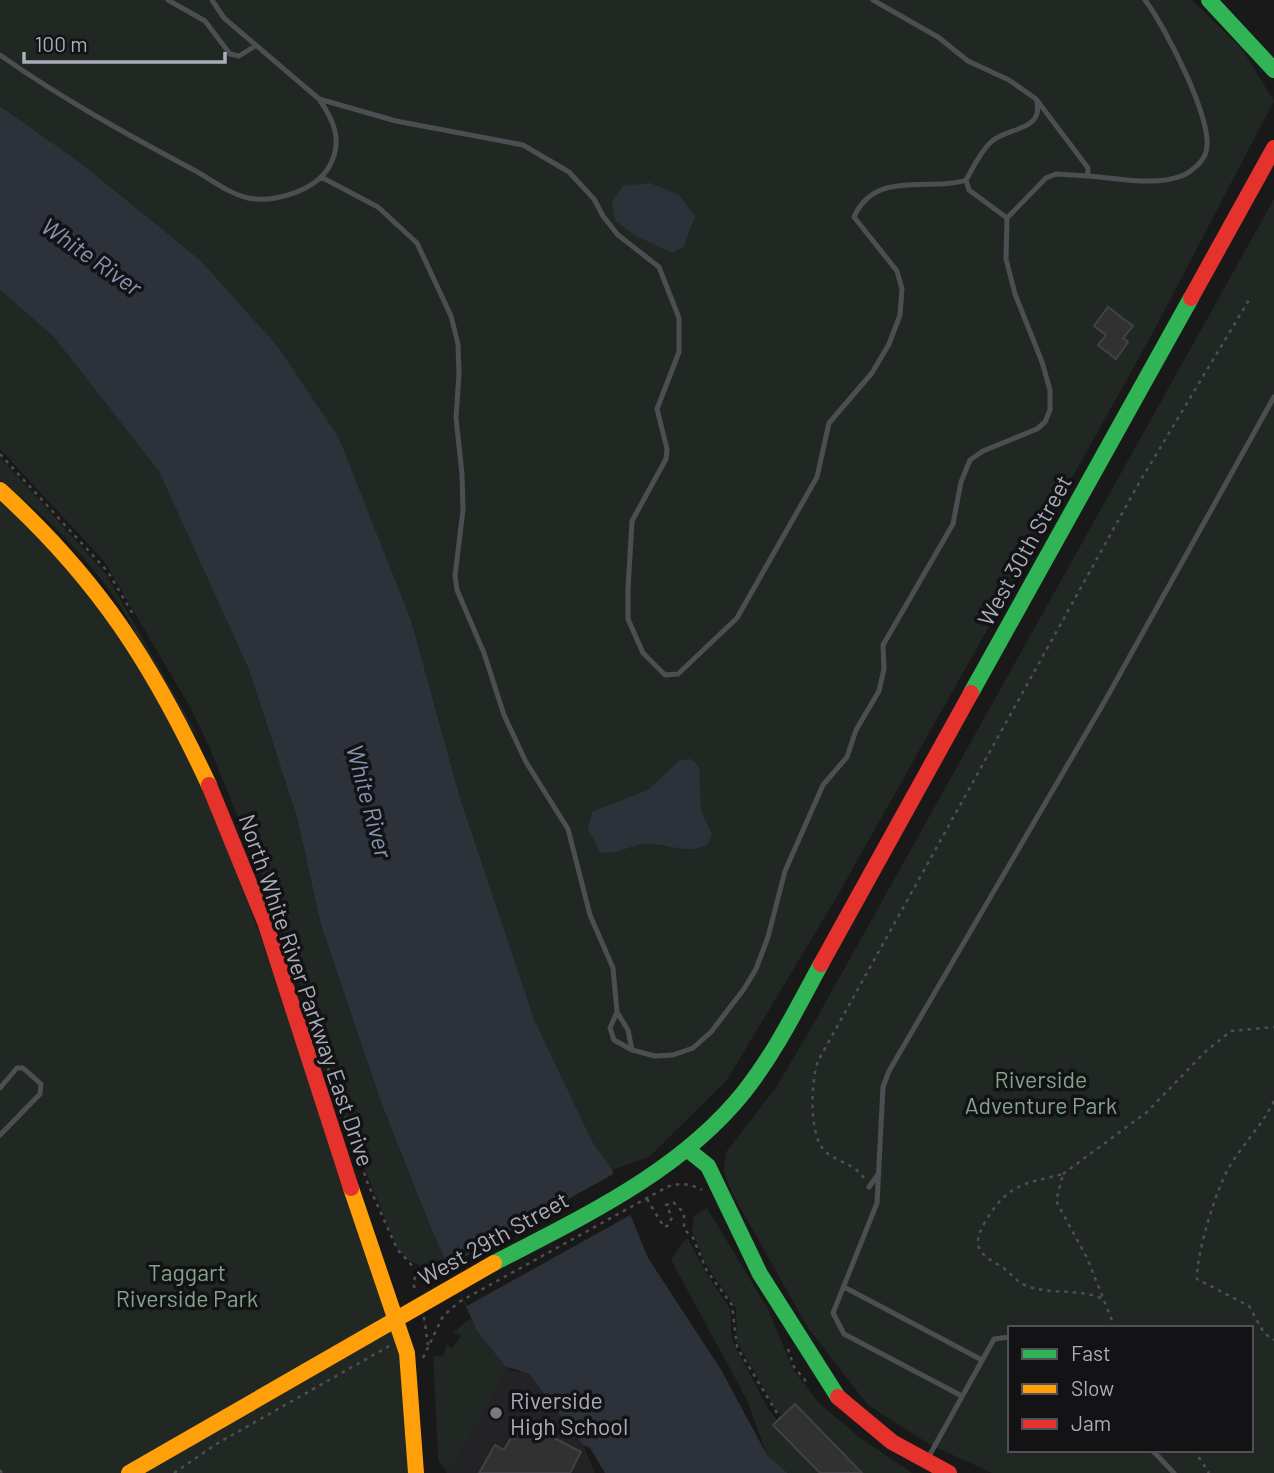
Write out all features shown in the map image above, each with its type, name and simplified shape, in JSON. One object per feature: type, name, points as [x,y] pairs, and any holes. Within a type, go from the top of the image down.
[{"type":"main road","points":[[1209,0],[1274,70]]},
{"type":"main road","name":"West 30th Street","points":[[814,974],[1274,148]]},
{"type":"main road","name":"North White River Parkway East Drive","points":[[0,490],[68,552],[112,611],[175,717],[205,776],[260,908],[299,1032],[397,1318]]},
{"type":"main road","name":"West 29th Street","points":[[129,1473],[441,1292],[640,1183],[687,1149],[732,1108],[756,1077],[814,974]]},
{"type":"main road","points":[[687,1149],[708,1166],[760,1275],[825,1383],[837,1398],[875,1430],[949,1473]]},
{"type":"main road","points":[[397,1318],[407,1353],[416,1473]]},
{"type":"lane","points":[[168,0],[205,21],[217,33],[230,54],[239,55],[255,46]]},
{"type":"lane","points":[[0,55],[42,85],[229,192],[270,199],[289,194],[321,177],[336,154],[338,135],[319,99],[224,18],[212,0]]},
{"type":"lane","points":[[873,0],[938,37],[968,61],[1009,80],[1036,99],[1042,112],[1088,168],[1088,176]]},
{"type":"lane","points":[[617,1012],[610,1028],[614,1040],[632,1050],[655,1056],[673,1055],[693,1048],[710,1032],[757,969],[785,871],[823,785],[847,757],[856,730],[879,691],[884,669],[883,645],[953,524],[961,482],[970,460],[983,451],[1037,429],[1050,410],[1050,390],[1042,362],[1025,325],[1006,259],[1007,218],[1046,178],[1056,174],[1168,180],[1186,174],[1198,165],[1206,152],[1199,102],[1145,0]]},
{"type":"lane","points":[[319,99],[396,121],[523,145],[548,157],[569,172],[594,199],[618,235],[659,267],[681,329],[679,352],[657,409],[667,449],[666,458],[632,521],[628,619],[643,653],[665,675],[678,674],[737,618],[817,477],[829,424],[872,373],[889,344],[900,315],[902,289],[897,271],[854,217],[859,205],[873,195],[914,182],[951,185],[969,190],[1007,218]]},
{"type":"lane","points":[[951,185],[965,180],[991,140],[1033,122],[1042,112]]},
{"type":"lane","points":[[321,177],[378,207],[417,243],[451,316],[458,344],[456,418],[463,510],[455,576],[457,590],[484,653],[504,715],[526,762],[568,829],[590,915],[614,968],[617,1012],[628,1030],[632,1050]]},
{"type":"lane","points":[[965,180],[969,190]]},
{"type":"lane","points":[[962,1396],[844,1334],[833,1313],[877,1203],[883,1087],[889,1071],[1099,710],[1274,397]]},
{"type":"lane","points":[[0,1088],[18,1069],[23,1068],[41,1084],[40,1094],[0,1135]]},
{"type":"lane","points":[[869,1186],[879,1173]]},
{"type":"lane","points":[[844,1287],[982,1360]]},
{"type":"lane","points":[[926,1461],[994,1339],[1008,1338]]},
{"type":"lane","points":[[1154,1452],[1174,1473]]},
{"type":"path","points":[[869,1186],[860,1173],[824,1150],[815,1132],[812,1079],[818,1061],[1139,483],[1249,300]]},
{"type":"path","points":[[1101,1298],[1087,1292],[1031,1287],[988,1261],[979,1250],[978,1234],[993,1209],[1010,1190],[1034,1178],[1063,1174],[1147,1112],[1205,1052],[1231,1031],[1274,1027]]},
{"type":"path","points":[[1274,1101],[1261,1126],[1228,1167],[1196,1260],[1197,1279],[1249,1306],[1264,1333],[1274,1340]]},
{"type":"path","points":[[1063,1174],[1056,1201],[1087,1258],[1114,1326]]},
{"type":"path","points":[[647,1199],[664,1227],[669,1225],[672,1217],[666,1205],[673,1202],[684,1213],[684,1228],[693,1238],[707,1271],[732,1306],[737,1347],[780,1418]]},
{"type":"path","points":[[428,1345],[443,1317],[459,1302],[639,1204]]},
{"type":"path","points":[[174,1473],[218,1443],[393,1344]]},
{"type":"path","points":[[1195,1452],[1209,1473]]},
{"type":"shaded area","name":"Riverside High School","points":[[477,1331],[511,1370],[529,1374],[583,1445],[595,1473],[447,1473],[438,1460],[433,1357],[451,1360]]},
{"type":"green space","points":[[0,0],[1192,0],[1242,49],[1274,101],[1150,338],[835,900],[727,1080],[649,1157],[612,1170],[592,1141],[534,1019],[460,798],[411,620],[339,438],[200,260],[82,164],[0,106]]},
{"type":"green space","name":"Riverside Adventure Park","points":[[1274,199],[1274,1473],[992,1473],[929,1444],[868,1405],[808,1328],[732,1193],[724,1172],[726,1152],[775,1089]]},
{"type":"green space","points":[[0,290],[54,337],[159,470],[249,670],[297,817],[321,925],[381,1102],[431,1228],[450,1266],[445,1268],[438,1262],[421,1266],[408,1260],[397,1248],[360,1157],[267,888],[208,744],[189,705],[104,561],[0,449]]},
{"type":"green space","points":[[0,457],[106,574],[198,736],[182,715],[107,586],[64,537],[0,480]]},
{"type":"green space","name":"Taggart Riverside Park","points":[[0,498],[37,530],[116,624],[176,731],[217,816],[397,1318],[410,1473],[0,1473]]},
{"type":"green space","points":[[707,1208],[768,1309],[793,1369],[818,1402],[859,1437],[912,1473],[862,1473],[796,1404],[782,1416],[776,1410],[737,1342],[736,1309],[705,1263],[692,1231],[694,1216]]},
{"type":"green space","points":[[685,1239],[688,1239],[730,1309],[732,1341],[769,1410],[820,1473],[788,1473],[767,1455],[747,1400],[671,1260]]},
{"type":"green space","points":[[471,1318],[477,1331],[505,1366],[492,1397],[449,1471],[439,1460],[434,1355],[443,1356],[447,1344],[452,1349],[461,1335],[453,1333]]},
{"type":"water","name":"White River","points":[[0,106],[82,164],[200,260],[278,347],[339,438],[411,620],[460,798],[534,1019],[592,1141],[612,1170],[648,1258],[720,1368],[767,1455],[788,1473],[605,1473],[590,1448],[583,1445],[529,1374],[505,1366],[477,1331],[431,1228],[381,1102],[321,925],[297,817],[249,670],[159,471],[54,337],[0,290]]},
{"type":"water","points":[[650,183],[679,195],[695,216],[684,246],[673,253],[638,237],[615,221],[612,201],[623,186]]},
{"type":"water","points":[[691,759],[699,767],[701,811],[712,834],[708,844],[684,849],[643,844],[616,852],[600,852],[588,829],[592,812],[648,790],[680,760]]},
{"type":"pier","points":[[617,1172],[634,1213],[467,1306],[446,1267]]},
{"type":"building","points":[[1108,307],[1133,326],[1123,338],[1128,342],[1116,359],[1098,345],[1106,335],[1094,326]]},
{"type":"building","points":[[795,1404],[862,1473],[820,1473],[773,1425]]},
{"type":"building","points":[[524,1422],[581,1452],[570,1473],[479,1473],[495,1445],[504,1450],[511,1438],[515,1439]]},
{"type":"traffic: fast","points":[[1209,0],[1274,70]]},
{"type":"traffic: fast","points":[[971,693],[1191,298]]},
{"type":"traffic: fast","points":[[494,1263],[595,1210],[660,1169],[690,1146],[744,1092],[766,1062],[821,964]]},
{"type":"traffic: fast","points":[[687,1149],[708,1166],[760,1274],[838,1397]]},
{"type":"traffic: slow","points":[[0,490],[67,557],[121,626],[167,701],[209,785]]},
{"type":"traffic: slow","points":[[351,1188],[407,1353],[416,1473]]},
{"type":"traffic: slow","points":[[129,1473],[494,1263]]},
{"type":"traffic: jam","points":[[1191,298],[1274,148]]},
{"type":"traffic: jam","points":[[821,964],[971,693]]},
{"type":"traffic: jam","points":[[209,785],[265,922],[351,1188]]},
{"type":"traffic: jam","points":[[838,1397],[892,1442],[949,1473]]},
{"type":"place","name":"Riverside High School","points":[[496,1413]]}]
